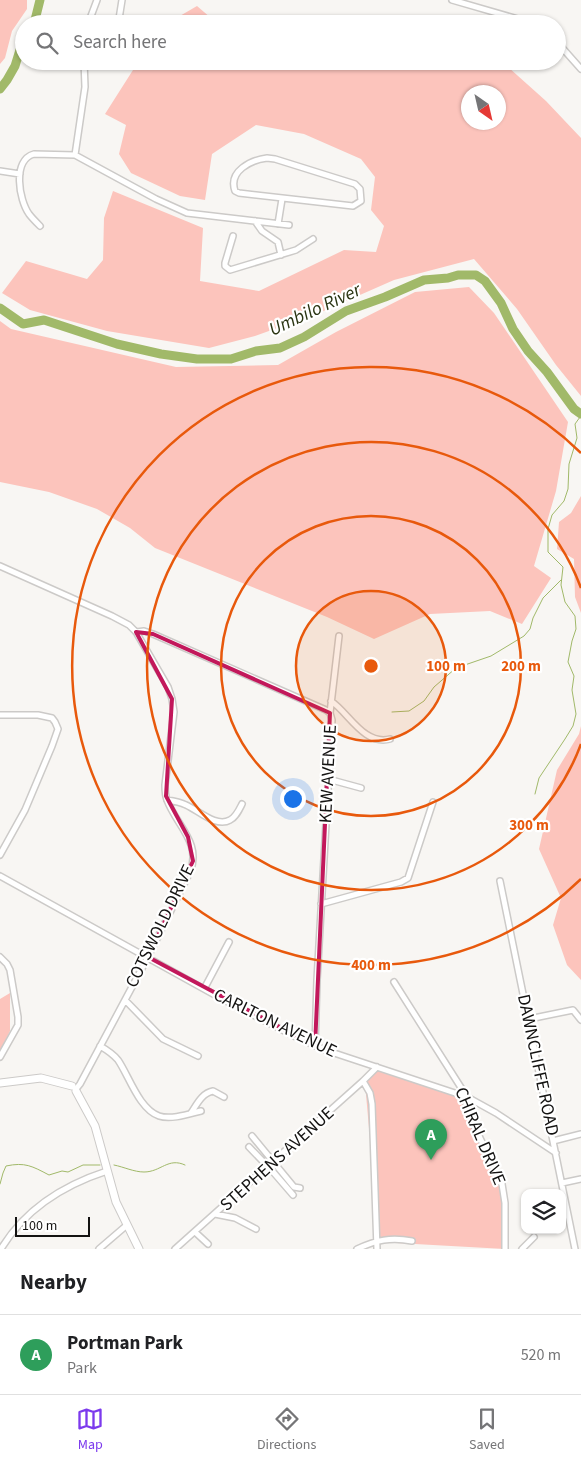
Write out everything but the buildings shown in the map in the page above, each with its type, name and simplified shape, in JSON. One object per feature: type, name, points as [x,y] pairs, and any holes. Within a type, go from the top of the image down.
[{"type":"street","points":[[91,15],[97,0]]},
{"type":"street","points":[[120,15],[122,0]]},
{"type":"street","points":[[452,0],[504,15]]},
{"type":"street","points":[[566,52],[581,69]]},
{"type":"street","points":[[75,155],[85,87],[84,70]]},
{"type":"street","points":[[40,226],[24,205],[19,188],[20,174],[25,160],[30,156],[75,155],[181,211],[289,225]]},
{"type":"street","points":[[267,158],[274,159],[355,184],[360,189],[362,199],[360,203],[353,206],[282,199],[239,193],[234,188],[236,174],[253,162],[267,158]]},
{"type":"street","points":[[0,171],[20,174]]},
{"type":"street","points":[[278,224],[282,199]]},
{"type":"street","points":[[255,221],[262,231],[278,242],[281,255]]},
{"type":"street","points":[[233,236],[225,263],[225,266],[230,270],[301,248],[313,239]]},
{"type":"street","name":"COTSWOLD DRIVE","points":[[0,566],[128,625],[136,632],[168,687],[174,712],[165,785],[167,800],[188,837],[193,861],[190,872],[148,958],[82,1078],[73,1089]]},
{"type":"street","name":"KEW AVENUE","points":[[136,632],[144,631],[153,634],[330,713],[332,720],[315,1046]]},
{"type":"street","points":[[330,713],[339,636]]},
{"type":"street","points":[[331,700],[367,734],[382,740],[390,739]]},
{"type":"street","points":[[0,715],[46,716],[55,722],[58,729],[25,810],[0,855]]},
{"type":"street","points":[[328,779],[361,788]]},
{"type":"street","points":[[167,800],[188,806],[216,821],[222,822],[231,820],[242,804]]},
{"type":"street","points":[[321,904],[401,882],[408,878],[433,802]]},
{"type":"street","name":"CARLTON AVENUE","points":[[0,876],[204,989],[315,1046],[467,1097],[496,1113],[556,1153]]},
{"type":"street","name":"DAWNCLIFFE ROAD","points":[[500,880],[575,1249]]},
{"type":"street","points":[[204,989],[229,942]]},
{"type":"street","points":[[0,957],[10,970],[18,1017],[18,1025],[0,1057]]},
{"type":"street","name":"CHIRAL DRIVE","points":[[394,982],[467,1097],[468,1112],[502,1184],[504,1249]]},
{"type":"street","points":[[125,1000],[163,1039],[198,1056]]},
{"type":"street","points":[[529,1019],[570,1010],[575,1012],[581,1020]]},
{"type":"street","points":[[100,1046],[109,1051],[118,1061],[135,1091],[153,1113],[158,1116],[167,1117],[201,1111]]},
{"type":"street","name":"STEPHENS AVENUE","points":[[176,1249],[377,1067]]},
{"type":"street","points":[[0,1083],[36,1078],[60,1083],[73,1089],[84,1105],[99,1136],[116,1202],[139,1249]]},
{"type":"street","points":[[363,1081],[370,1093],[372,1104],[377,1246]]},
{"type":"street","points":[[192,1113],[207,1092],[213,1091],[224,1096]]},
{"type":"street","points":[[554,1141],[581,1134]]},
{"type":"street","points":[[252,1136],[294,1187],[300,1188]]},
{"type":"street","points":[[249,1147],[293,1195]]},
{"type":"street","points":[[1,1249],[24,1218],[46,1200],[79,1182],[107,1172]]},
{"type":"street","points":[[562,1184],[581,1179]]},
{"type":"street","points":[[215,1214],[235,1218],[256,1229]]},
{"type":"street","points":[[98,1249],[127,1225]]},
{"type":"street","points":[[195,1232],[208,1244]]},
{"type":"street","points":[[357,1249],[368,1244],[377,1246],[391,1238],[412,1241]]},
{"type":"street","points":[[522,1249],[534,1238]]},
{"type":"highlighted area","points":[[136,632],[153,634],[330,713],[315,1046],[148,957],[193,861],[188,837],[166,796],[172,699]]},
{"type":"shaded area","points":[[0,0],[27,0],[27,9],[23,15],[15,15],[15,27],[12,31],[5,58],[0,64]]},
{"type":"shaded area","points":[[197,6],[208,15],[182,15]]},
{"type":"shaded area","points":[[133,70],[511,70],[546,101],[581,138],[581,396],[556,365],[517,309],[474,259],[394,280],[319,313],[255,336],[209,348],[107,331],[30,310],[2,293],[26,261],[87,279],[103,260],[104,218],[113,191],[203,228],[200,281],[259,291],[344,250],[376,252],[384,226],[371,210],[375,177],[361,159],[304,134],[256,125],[212,154],[205,200],[180,196],[131,173],[119,154],[126,125],[105,114]]},
{"type":"shaded area","points":[[469,287],[494,313],[568,422],[556,491],[534,566],[551,578],[522,624],[490,611],[430,614],[374,639],[327,617],[155,548],[130,528],[97,509],[49,492],[0,482],[0,321],[11,329],[176,367],[278,365],[336,332],[415,292]]},
{"type":"shaded area","points":[[581,496],[581,613],[575,597],[574,559],[557,549],[559,522],[571,513]]},
{"type":"shaded area","points":[[581,726],[581,980],[567,965],[553,925],[561,898],[539,849],[557,770],[579,734]]},
{"type":"shaded area","points":[[10,993],[10,1031],[0,1052],[0,999]]},
{"type":"shaded area","points":[[375,1069],[466,1099],[480,1137],[502,1184],[505,1249],[379,1242],[365,1083]]},
{"type":"waterway","name":"Umbilo River","points":[[36,15],[40,0]]},
{"type":"waterway","name":"Umbilo River","points":[[0,89],[15,66]]},
{"type":"waterway","name":"Umbilo River","points":[[0,308],[23,324],[44,320],[117,344],[161,354],[197,359],[231,359],[256,351],[280,348],[304,337],[346,311],[424,280],[448,278],[458,275],[476,275],[485,281],[501,303],[513,329],[528,351],[547,372],[574,409],[581,414]]},
{"type":"waterway","points":[[535,794],[539,778],[573,726],[576,714],[572,690],[574,676],[568,662],[576,629],[575,616],[565,602],[561,585],[563,567],[548,552],[548,529],[552,515],[564,501],[568,489],[569,464],[577,438],[575,424],[580,417],[580,413]]},
{"type":"waterway","points":[[392,712],[409,711],[424,701],[434,687],[456,668],[491,656],[524,636],[530,629],[543,598],[561,580]]},
{"type":"waterway","points":[[114,1165],[144,1172],[174,1163],[185,1165]]},
{"type":"waterway","points":[[0,1184],[6,1166],[18,1164],[28,1166],[49,1175],[62,1171],[68,1172],[83,1165],[100,1165]]},
{"type":"place","name":"Portman Park","points":[[431,1160]]}]
